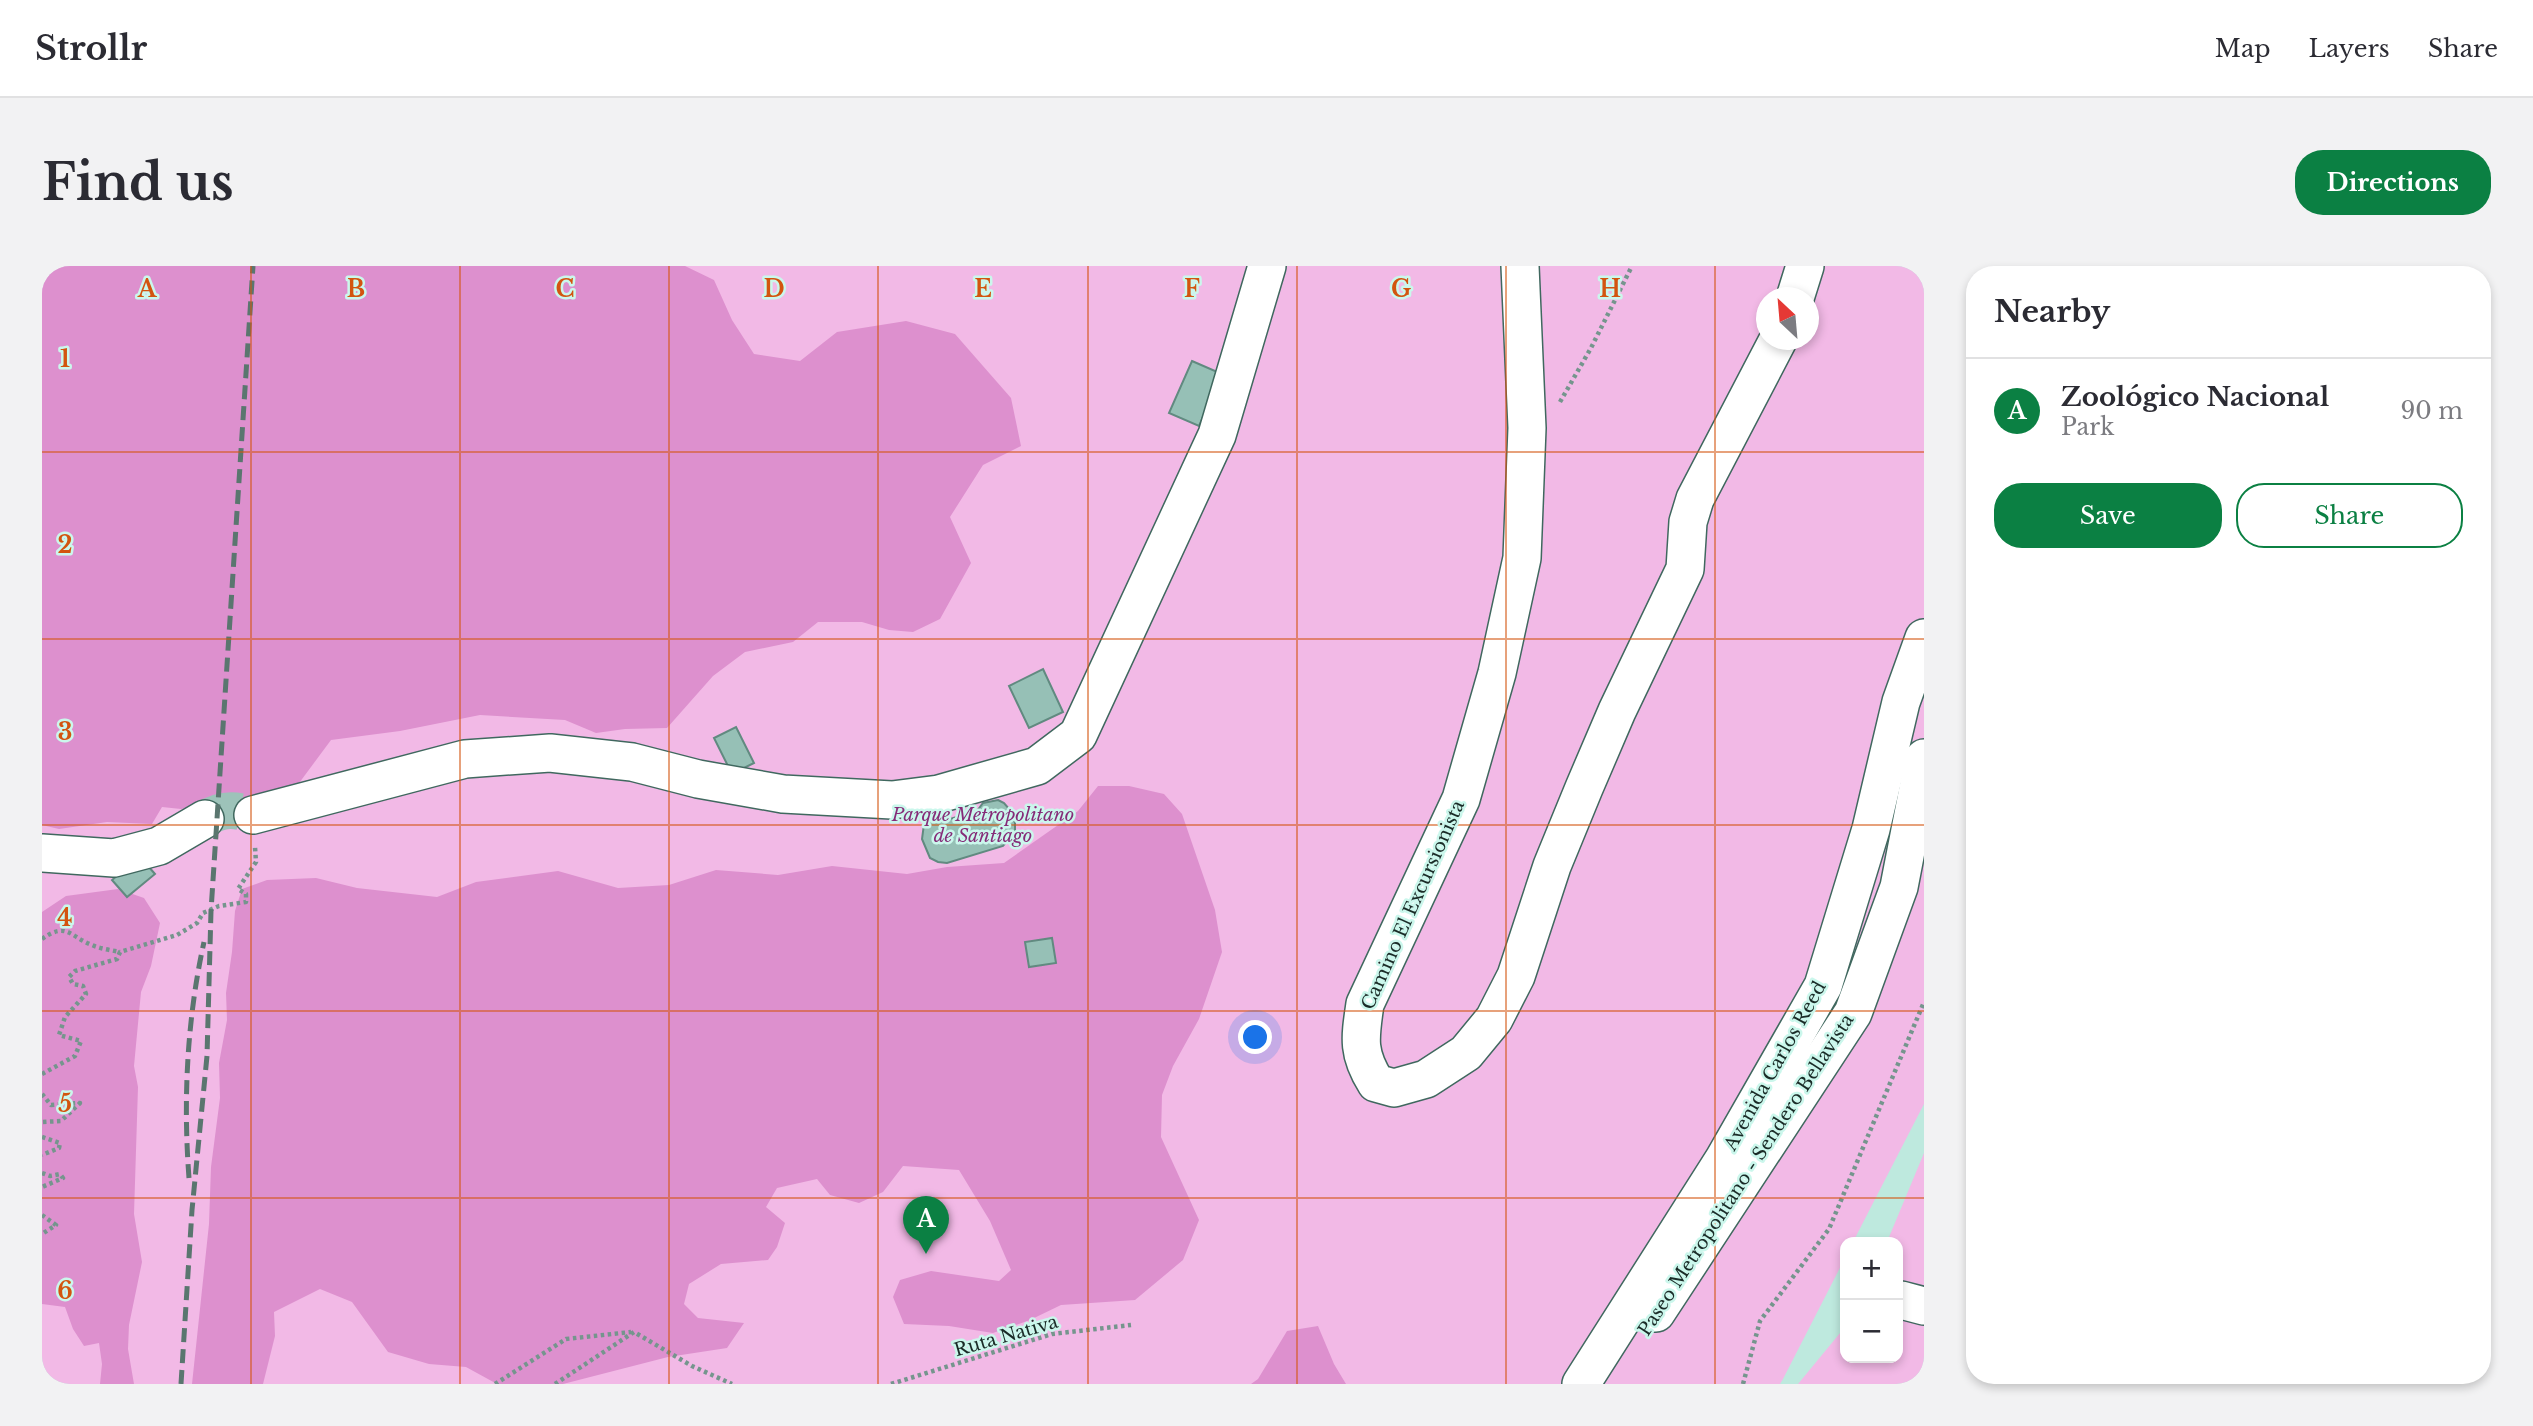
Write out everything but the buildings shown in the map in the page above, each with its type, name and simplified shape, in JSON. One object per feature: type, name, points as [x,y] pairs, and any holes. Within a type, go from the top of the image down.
[{"type":"street","points":[[253,815],[465,759],[550,753],[632,762],[698,779],[783,794],[892,800],[939,794],[1037,766],[1078,735],[1217,435],[1267,266]]},
{"type":"street","name":"Camino El Excursionista","points":[[1520,266],[1527,428],[1522,558],[1497,673],[1461,799],[1365,1004],[1360,1041],[1365,1065],[1376,1083],[1394,1088],[1426,1079],[1466,1053],[1494,1019],[1511,987],[1536,920],[1552,866],[1617,711],[1685,569],[1688,522],[1695,499],[1773,350]]},
{"type":"street","points":[[1799,287],[1805,266]]},
{"type":"street","name":"Avenida Carlos Reed","points":[[1581,1384],[1724,1159],[1823,986],[1871,829],[1901,702],[1924,638]]},
{"type":"street","name":"Paseo Metropolitano - Sendero Bellavista","points":[[1609,1384],[1853,1013],[1899,887],[1924,758]]},
{"type":"street","points":[[42,853],[114,858],[159,846],[205,819]]},
{"type":"path","points":[[1559,404],[1591,348],[1632,266]]},
{"type":"path","points":[[42,939],[52,932],[66,930],[92,945],[120,952],[177,935],[197,923],[203,913],[219,906],[246,902],[246,894],[238,889],[256,862],[253,815]]},
{"type":"path","points":[[42,1074],[75,1056],[81,1041],[58,1035],[65,1017],[86,994],[83,986],[72,984],[69,977],[75,971],[117,959],[120,952]]},
{"type":"path","points":[[1743,1384],[1760,1321],[1829,1229],[1924,1002]]},
{"type":"path","points":[[42,1094],[51,1105],[80,1103],[61,1121],[42,1122]]},
{"type":"path","points":[[42,1137],[60,1143],[59,1148],[42,1155]]},
{"type":"path","points":[[42,1173],[50,1176],[60,1174],[63,1178],[42,1187]]},
{"type":"path","points":[[42,1215],[56,1225],[42,1234]]},
{"type":"path","name":"Ruta Nativa","points":[[891,1384],[1052,1334],[1131,1325]]},
{"type":"path","points":[[495,1384],[566,1339],[634,1332],[692,1366],[732,1384]]},
{"type":"path","points":[[555,1384],[634,1332]]},
{"type":"green space","name":"Parque Metropolitano de Santiago","points":[[42,266],[1924,266],[1924,1104],[1856,1237],[1840,1237],[1840,1268],[1780,1384],[42,1384]]},
{"type":"green space","points":[[1924,1153],[1924,1384],[1798,1384],[1840,1333],[1840,1363],[1903,1363],[1903,1237],[1889,1237]]},
{"type":"shaded area","points":[[42,266],[685,266],[714,280],[732,320],[754,354],[800,361],[837,332],[906,321],[955,334],[1011,398],[1021,446],[983,465],[950,517],[971,563],[940,619],[913,632],[889,630],[862,622],[818,622],[793,642],[745,652],[713,676],[667,728],[596,733],[565,720],[480,715],[400,731],[331,740],[288,798],[257,809],[212,803],[181,809],[162,807],[152,824],[107,822],[59,829],[42,825]]},
{"type":"shaded area","points":[[1098,786],[1129,786],[1164,794],[1182,814],[1215,910],[1222,952],[1199,1019],[1173,1066],[1162,1095],[1161,1137],[1199,1220],[1183,1260],[1135,1300],[1061,1305],[993,1333],[949,1326],[904,1324],[893,1297],[900,1280],[931,1271],[999,1281],[1011,1270],[990,1221],[959,1170],[903,1166],[883,1192],[859,1203],[830,1195],[817,1179],[777,1188],[766,1207],[785,1223],[777,1247],[768,1260],[721,1264],[689,1284],[684,1304],[698,1318],[744,1323],[727,1348],[668,1357],[563,1384],[497,1384],[466,1367],[429,1364],[388,1352],[352,1302],[320,1289],[274,1312],[275,1336],[263,1384],[192,1384],[209,1224],[211,1167],[220,1098],[219,1063],[227,1020],[226,993],[235,911],[242,889],[267,880],[316,878],[357,888],[437,897],[476,882],[558,871],[618,888],[669,885],[716,870],[778,875],[832,866],[907,874],[947,867],[1004,863],[1078,811]]},
{"type":"shaded area","points":[[118,889],[144,898],[160,923],[151,966],[141,992],[134,1066],[138,1087],[134,1214],[142,1262],[129,1325],[128,1349],[134,1384],[100,1384],[102,1364],[99,1343],[84,1346],[73,1329],[65,1307],[42,1304],[42,912],[66,896]]},
{"type":"shaded area","points":[[1318,1326],[1334,1364],[1346,1384],[1251,1384],[1258,1379],[1287,1331]]},
{"type":"tunnel","points":[[205,819],[228,811],[253,815]]},
{"type":"railway","points":[[181,1384],[192,1210],[207,1056],[211,911],[253,266]]},
{"type":"railway","points":[[189,1178],[186,1119],[188,1060],[194,1000],[204,942]]},
{"type":"place","name":"Zoológico Nacional","points":[[926,1254]]}]
